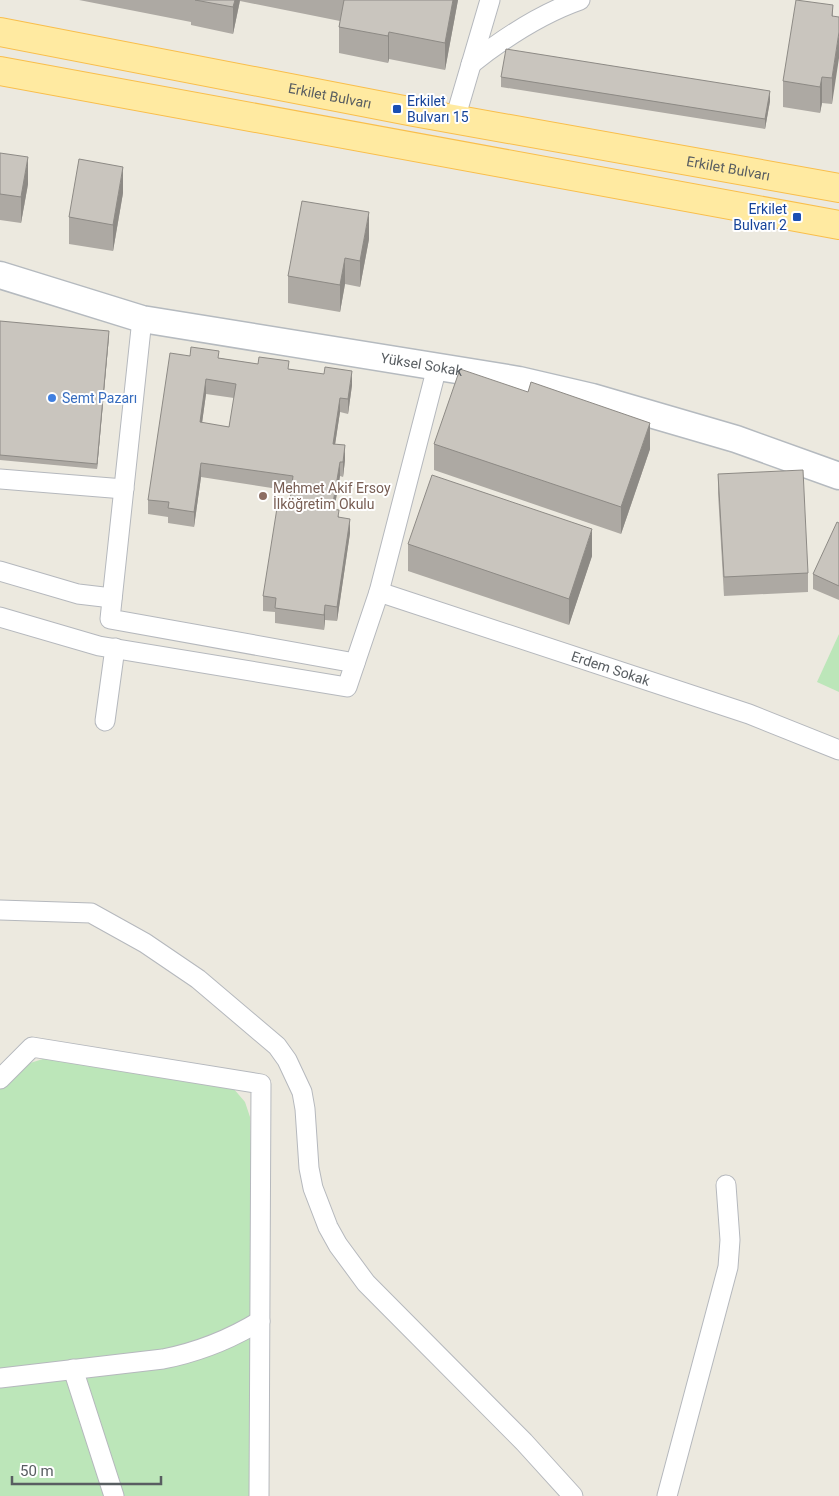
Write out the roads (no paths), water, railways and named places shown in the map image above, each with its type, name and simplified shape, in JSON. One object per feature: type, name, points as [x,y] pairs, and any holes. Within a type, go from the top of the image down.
[{"type":"main road","name":"Erkilet Bulvarı","points":[[0,32],[455,119],[839,188]]},
{"type":"main road","points":[[0,71],[839,224]]},
{"type":"street","points":[[455,119],[490,0]]},
{"type":"street","points":[[471,64],[515,31],[539,17],[580,0]]},
{"type":"street","name":"Yüksel Sokak","points":[[0,275],[142,319],[519,380],[655,414],[736,439],[839,476]]},
{"type":"street","points":[[142,319],[110,619],[355,663]]},
{"type":"street","points":[[0,617],[115,648],[348,687],[379,592],[437,366]]},
{"type":"street","points":[[0,479],[124,489]]},
{"type":"street","points":[[0,571],[78,594],[112,598]]},
{"type":"street","name":"Erdem Sokak","points":[[379,592],[749,714],[839,750]]},
{"type":"street","points":[[105,721],[115,648]]},
{"type":"street","points":[[0,910],[91,913],[145,942],[198,979],[277,1046],[287,1060],[302,1092],[309,1168],[313,1188],[328,1227],[338,1245],[366,1283],[524,1442],[573,1496]]},
{"type":"street","points":[[0,1079],[32,1047],[261,1084],[259,1496]]},
{"type":"street","points":[[667,1496],[728,1267],[730,1230],[726,1185]]},
{"type":"street","points":[[0,1378],[162,1359],[185,1354],[225,1340],[260,1321]]},
{"type":"street","points":[[73,1369],[114,1496]]},
{"type":"place","name":"Erkilet Bulvarı 15","points":[[397,109]]},
{"type":"place","name":"Erkilet Bulvarı 2","points":[[797,217]]},
{"type":"place","name":"Semt Pazarı","points":[[52,398]]},
{"type":"place","name":"Mehmet Akif Ersoy İlköğretim Okulu","points":[[263,496]]}]
